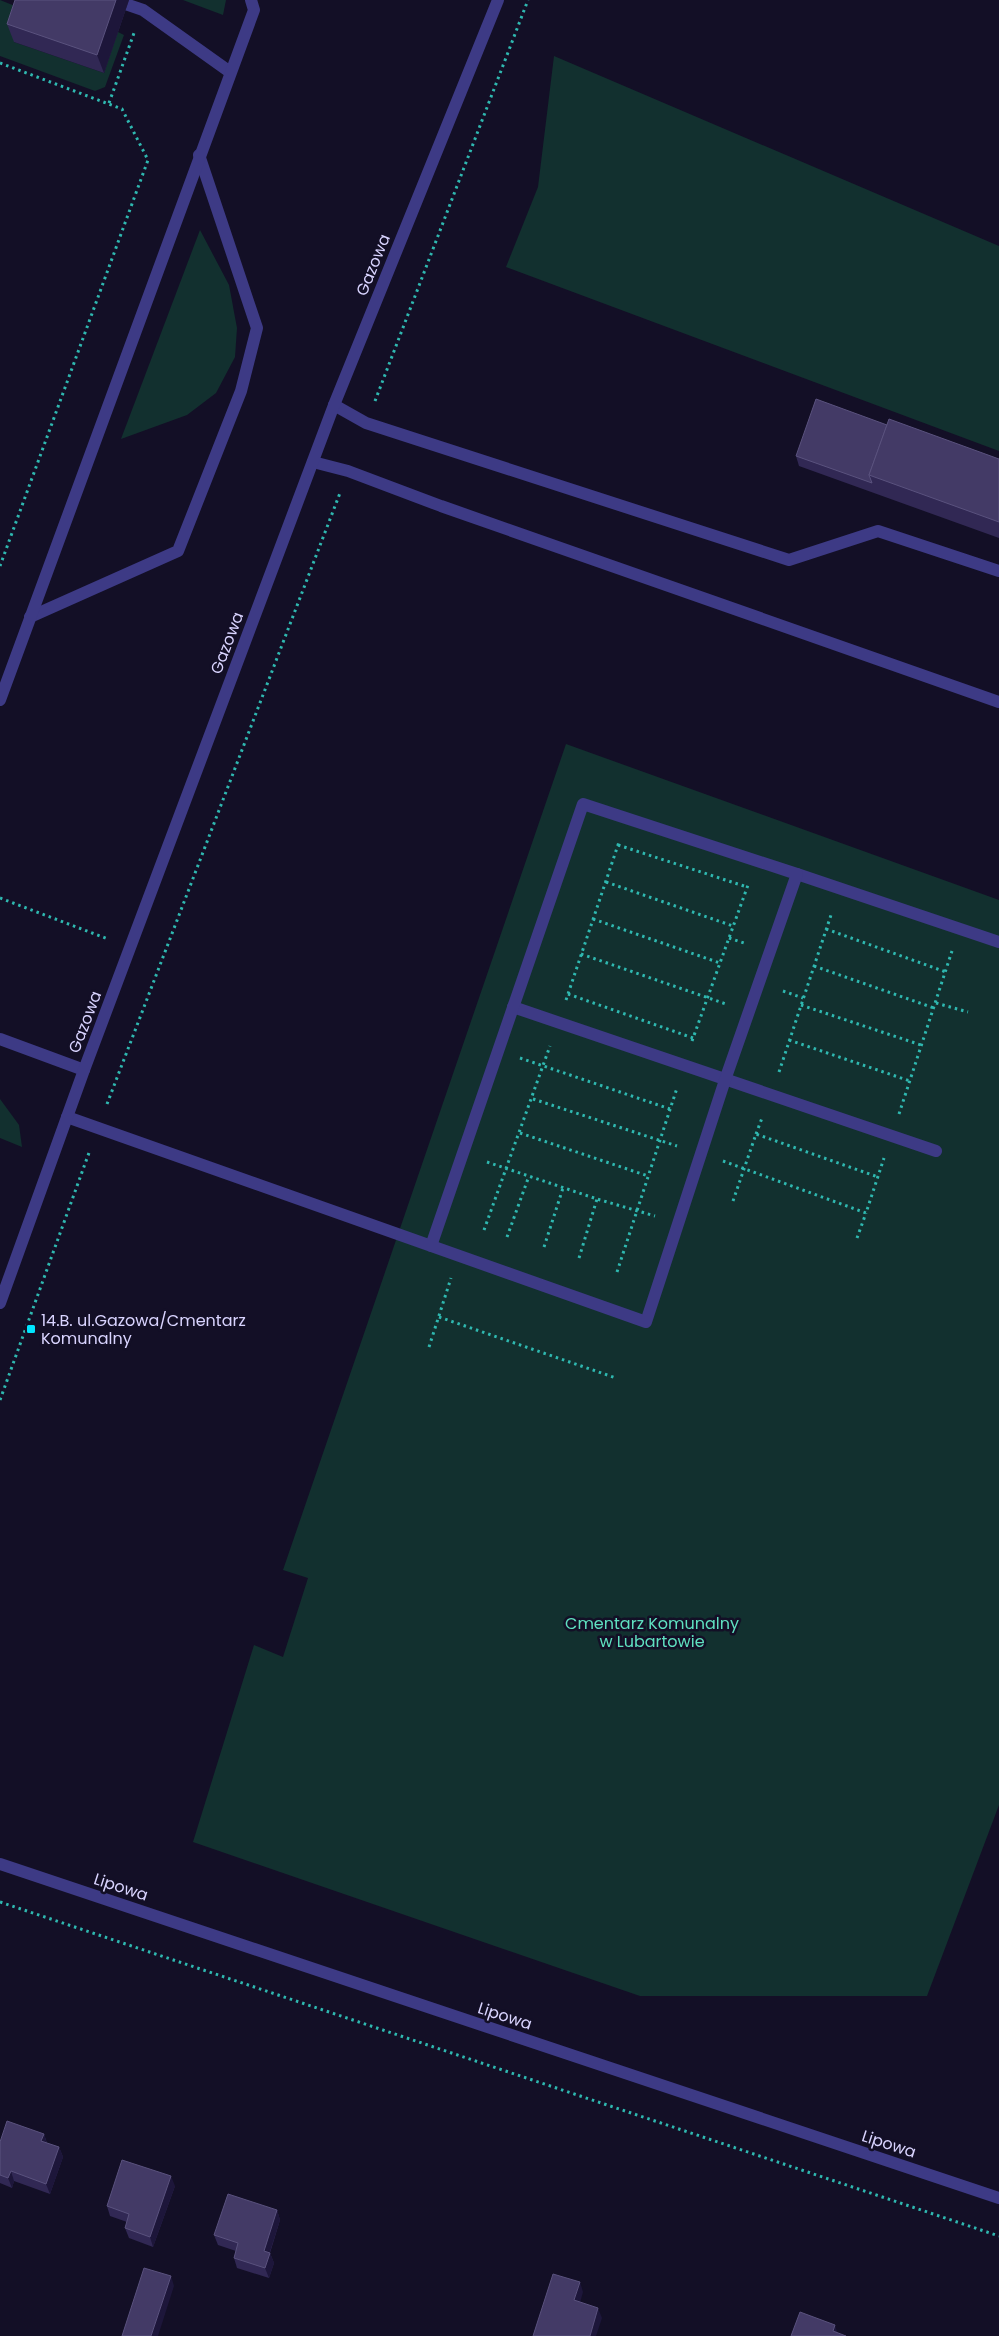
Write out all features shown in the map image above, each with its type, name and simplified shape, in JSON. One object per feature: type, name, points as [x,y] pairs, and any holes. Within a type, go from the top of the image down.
[{"type":"street","points":[[114,0],[143,10],[230,72]]},
{"type":"street","points":[[0,700],[199,155],[254,10],[251,0]]},
{"type":"street","name":"Gazowa","points":[[0,1303],[84,1070],[334,405],[498,0]]},
{"type":"street","points":[[30,617],[178,550],[241,391],[257,328],[199,155]]},
{"type":"street","points":[[334,405],[366,423],[789,560],[878,531],[999,571]]},
{"type":"street","points":[[313,462],[348,471],[441,506],[999,702]]},
{"type":"street","points":[[431,1246],[583,804],[999,942]]},
{"type":"street","points":[[67,1117],[646,1322],[725,1080],[797,874]]},
{"type":"street","points":[[514,1007],[936,1151]]},
{"type":"street","points":[[0,1039],[84,1070]]},
{"type":"street","name":"Lipowa","points":[[0,1864],[999,2198]]},
{"type":"path","points":[[366,423],[528,0]]},
{"type":"path","points":[[109,103],[143,10]]},
{"type":"path","points":[[0,63],[122,109],[148,160],[0,566]]},
{"type":"path","points":[[0,1400],[98,1128],[348,471]]},
{"type":"path","points":[[484,1230],[533,1099],[626,818]]},
{"type":"path","points":[[618,845],[747,888]]},
{"type":"path","points":[[617,1272],[693,1038],[756,860]]},
{"type":"path","points":[[606,882],[733,926]]},
{"type":"path","points":[[787,1078],[778,1074],[840,888]]},
{"type":"path","points":[[0,898],[162,960]]},
{"type":"path","points":[[593,919],[720,962]]},
{"type":"path","points":[[826,929],[946,972]]},
{"type":"path","points":[[899,1116],[959,929]]},
{"type":"path","points":[[581,954],[748,1012]]},
{"type":"path","points":[[814,966],[934,1008]]},
{"type":"path","points":[[568,994],[693,1038]]},
{"type":"path","points":[[936,1003],[968,1012]]},
{"type":"path","points":[[801,1004],[922,1045]]},
{"type":"path","points":[[789,1040],[910,1081]]},
{"type":"path","points":[[498,1052],[670,1109]]},
{"type":"path","points":[[733,1201],[770,1095]]},
{"type":"path","points":[[533,1099],[701,1153],[866,1213]]},
{"type":"path","points":[[890,1113],[899,1116],[906,1115]]},
{"type":"path","points":[[520,1133],[648,1176]]},
{"type":"path","points":[[756,1134],[878,1176]]},
{"type":"path","points":[[857,1238],[891,1136]]},
{"type":"path","points":[[464,1154],[563,1188],[679,1224]]},
{"type":"path","points":[[508,1237],[529,1176]]},
{"type":"path","points":[[544,1247],[563,1188]]},
{"type":"path","points":[[579,1258],[597,1199]]},
{"type":"path","points":[[429,1347],[459,1255]]},
{"type":"path","points":[[438,1317],[616,1378]]},
{"type":"path","points":[[0,1902],[999,2236]]},
{"type":"green space","points":[[0,0],[25,10],[14,42],[104,73],[118,32],[124,35],[105,87],[95,91],[0,56]]},
{"type":"green space","points":[[183,0],[226,0],[223,15]]},
{"type":"green space","points":[[554,56],[999,246],[999,451],[506,267],[538,187]]},
{"type":"green space","points":[[200,230],[229,285],[237,328],[235,357],[216,393],[187,415],[121,439]]},
{"type":"green space","name":"Cmentarz Komunalny w Lubartowie","points":[[566,744],[999,900],[999,1805],[927,1996],[640,1996],[193,1842],[254,1645],[283,1657],[308,1578],[283,1570]]},
{"type":"green space","points":[[0,1099],[19,1125],[22,1147],[0,1138]]},
{"type":"building","points":[[15,0],[116,0],[97,55],[7,24]]},
{"type":"building","points":[[816,399],[887,425],[869,475],[872,483],[796,456]]},
{"type":"building","points":[[889,419],[999,459],[999,522],[869,475]]},
{"type":"building","points":[[7,2121],[44,2134],[41,2141],[59,2147],[46,2184],[11,2171],[8,2178],[0,2175],[0,2142]]},
{"type":"building","points":[[122,2160],[171,2176],[150,2237],[125,2228],[129,2214],[107,2206]]},
{"type":"building","points":[[228,2194],[277,2210],[264,2251],[270,2253],[265,2268],[234,2258],[238,2243],[214,2235]]},
{"type":"building","points":[[144,2268],[171,2276],[151,2336],[122,2336]]},
{"type":"building","points":[[553,2274],[580,2282],[574,2300],[598,2308],[590,2336],[533,2336]]},
{"type":"building","points":[[800,2312],[835,2325],[833,2331],[846,2336],[791,2336]]},
{"type":"place","name":"14.B. ul.Gazowa/Cmentarz Komunalny","points":[[31,1329]]}]
